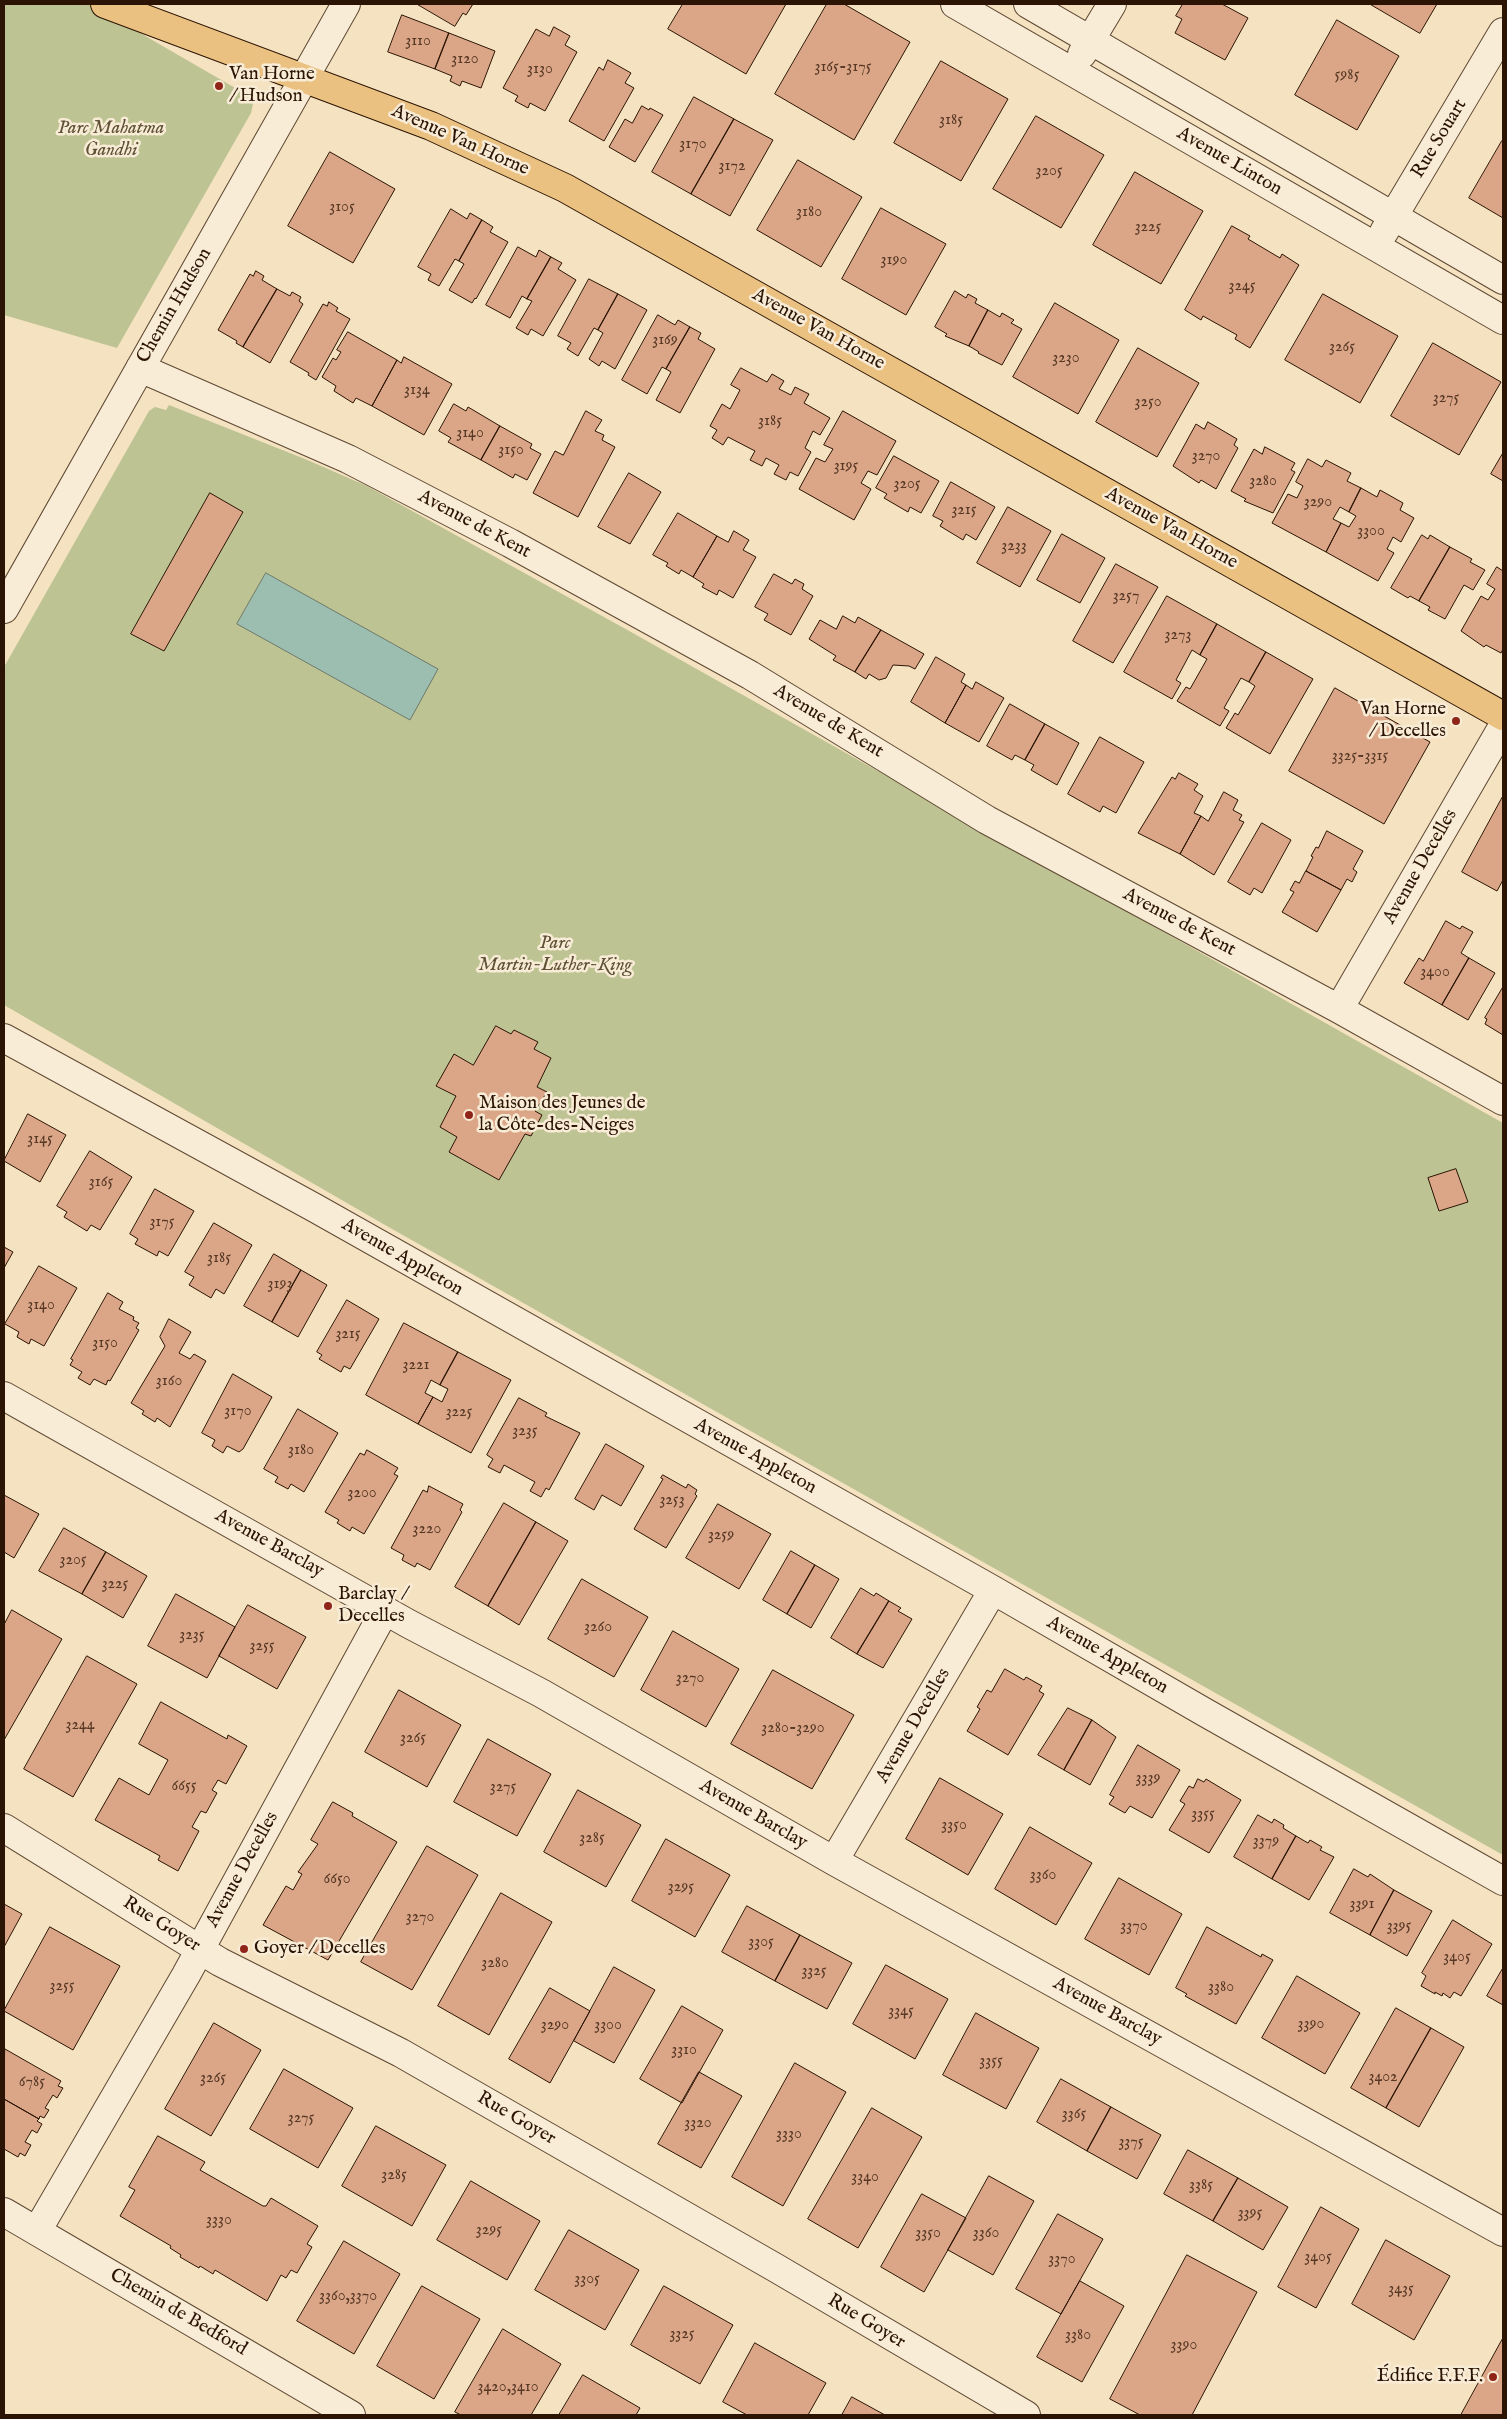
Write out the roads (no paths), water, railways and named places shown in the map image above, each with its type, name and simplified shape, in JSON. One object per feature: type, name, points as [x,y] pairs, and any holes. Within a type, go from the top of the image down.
[{"type":"main road","name":"Avenue Van Horne","points":[[105,4],[431,126],[565,188],[1503,716]]},
{"type":"street","name":"Chemin Hudson","points":[[4,609],[346,4]]},
{"type":"street","name":"Avenue Linton","points":[[955,4],[1503,320]]},
{"type":"street","name":"Avenue Linton","points":[[1028,4],[1092,39],[1503,280]]},
{"type":"street","points":[[1072,72],[1112,4]]},
{"type":"street","name":"Rue Souart","points":[[1375,246],[1503,32]]},
{"type":"street","name":"Avenue de Kent","points":[[140,368],[348,459],[510,544],[750,675],[987,820],[1338,1009],[1503,1101]]},
{"type":"street","name":"Avenue Decelles","points":[[1338,1009],[1503,726]]},
{"type":"street","name":"Avenue Appleton","points":[[4,1038],[315,1208],[993,1590],[1503,1881]]},
{"type":"street","name":"Avenue Barclay","points":[[4,1396],[385,1610],[540,1693],[834,1862],[1503,2232]]},
{"type":"street","name":"Avenue Decelles","points":[[834,1862],[993,1590]]},
{"type":"street","name":"Avenue Decelles","points":[[37,2231],[200,1950],[385,1610]]},
{"type":"street","name":"Rue Goyer","points":[[4,1828],[200,1950],[401,2053],[776,2268],[1026,2415]]},
{"type":"street","name":"Chemin de Bedford","points":[[4,2212],[351,2415]]},
{"type":"place","name":"Van Horne / Hudson","points":[[219,86]]},
{"type":"place","name":"Van Horne / Decelles","points":[[1456,721]]},
{"type":"place","name":"Maison des Jeunes de la Côte-des-Neiges","points":[[469,1115]]},
{"type":"place","name":"Barclay / Decelles","points":[[328,1606]]},
{"type":"place","name":"Goyer / Decelles","points":[[244,1949]]},
{"type":"place","name":"Édifice F.F.F.","points":[[1493,2377]]},
{"type":"park label","name":"Parc Mahatma Gandhi","points":[[111,140]]},
{"type":"park label","name":"Parc Martin-Luther-King","points":[[555,955]]}]
